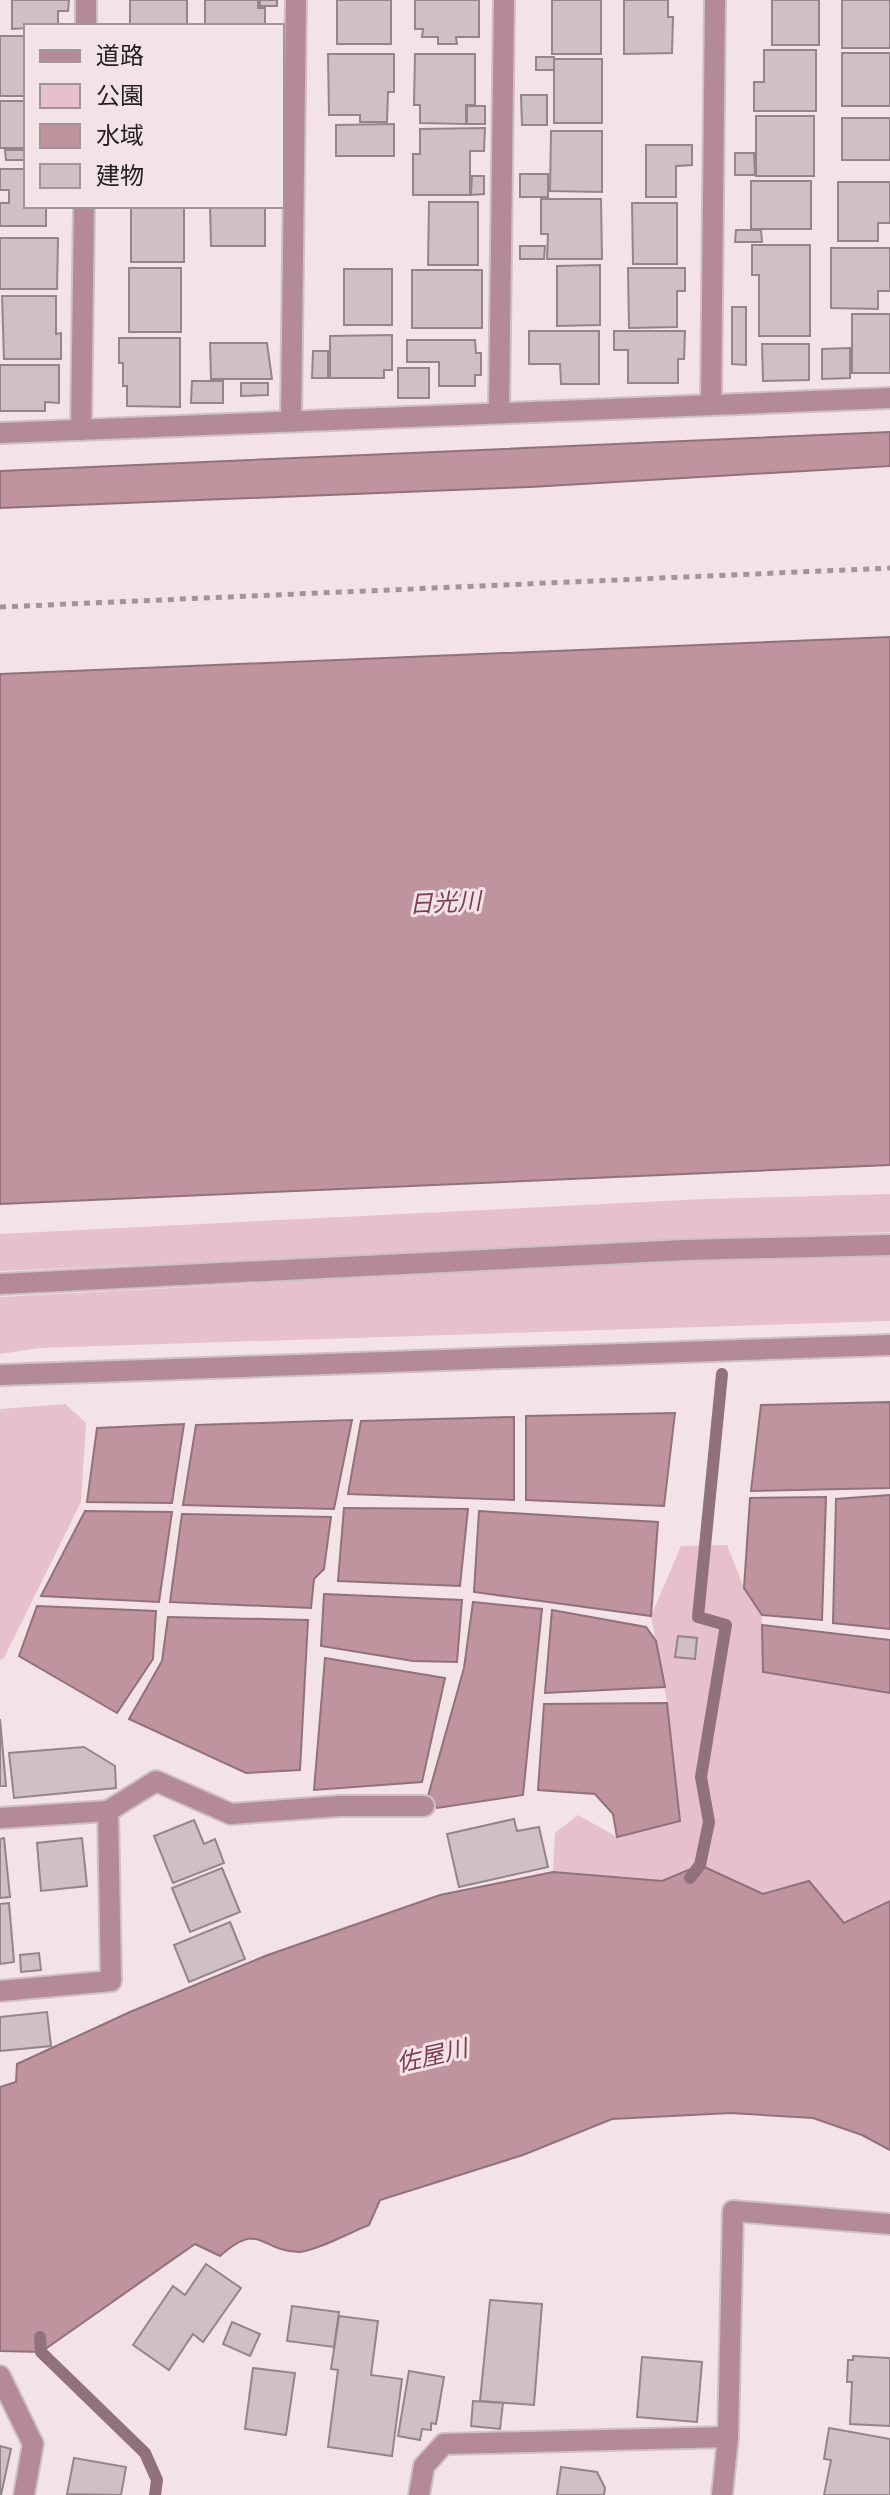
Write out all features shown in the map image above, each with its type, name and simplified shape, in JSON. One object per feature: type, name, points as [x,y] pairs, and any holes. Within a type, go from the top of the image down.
[{"type":"street","points":[[86,0],[86,24]]},
{"type":"street","points":[[291,421],[296,0]]},
{"type":"street","points":[[499,413],[504,0]]},
{"type":"street","points":[[711,405],[715,0]]},
{"type":"street","points":[[81,430],[84,208]]},
{"type":"street","points":[[0,433],[890,398]]},
{"type":"street","points":[[0,1284],[686,1250],[890,1245]]},
{"type":"street","points":[[0,1375],[890,1345]]},
{"type":"street","points":[[0,1818],[108,1811],[156,1781],[231,1814],[340,1806],[424,1806]]},
{"type":"street","points":[[0,1991],[111,1981],[108,1811]]},
{"type":"street","points":[[722,2495],[728,2437],[733,2211],[890,2224]]},
{"type":"street","points":[[0,2376],[33,2444],[24,2495]]},
{"type":"street","points":[[419,2495],[424,2466],[444,2444],[728,2437]]},
{"type":"path","points":[[0,607],[890,568]]},
{"type":"green space","points":[[890,1194],[890,1232],[0,1271],[0,1234],[704,1199]]},
{"type":"green space","points":[[890,1257],[890,1321],[39,1348],[0,1354],[0,1297],[682,1261]]},
{"type":"green space","points":[[65,1404],[86,1423],[81,1502],[4,1658],[0,1660],[0,1409]]},
{"type":"green space","points":[[727,1545],[744,1588],[762,1615],[763,1672],[890,1693],[890,1901],[844,1923],[809,1881],[763,1894],[700,1865],[662,1881],[553,1872],[555,1833],[578,1815],[617,1837],[680,1821],[667,1702],[651,1616],[681,1546]]},
{"type":"water","points":[[890,432],[890,466],[530,487],[0,508],[0,471]]},
{"type":"water","name":"日光川","points":[[890,637],[890,1165],[0,1204],[0,674]]},
{"type":"water","points":[[890,1402],[890,1488],[751,1491],[761,1405]]},
{"type":"water","points":[[675,1413],[664,1506],[526,1500],[526,1416]]},
{"type":"water","points":[[514,1417],[514,1500],[348,1494],[361,1421]]},
{"type":"water","points":[[352,1420],[334,1509],[183,1505],[196,1425]]},
{"type":"water","points":[[184,1424],[172,1503],[87,1502],[97,1428]]},
{"type":"water","points":[[890,1495],[890,1629],[833,1623],[836,1499]]},
{"type":"water","points":[[826,1497],[822,1620],[762,1615],[744,1588],[750,1498]]},
{"type":"water","points":[[344,1508],[468,1509],[460,1586],[338,1581]]},
{"type":"water","points":[[85,1511],[172,1512],[159,1602],[41,1596]]},
{"type":"water","points":[[479,1511],[658,1522],[651,1616],[474,1592]]},
{"type":"water","points":[[182,1514],[331,1517],[324,1569],[314,1579],[311,1608],[170,1602]]},
{"type":"water","points":[[324,1594],[462,1600],[457,1662],[413,1661],[321,1646]]},
{"type":"water","points":[[473,1602],[542,1609],[523,1795],[437,1808],[428,1796],[464,1668]]},
{"type":"water","points":[[37,1606],[156,1611],[153,1659],[117,1713],[19,1656]]},
{"type":"water","points":[[552,1610],[646,1627],[656,1641],[665,1687],[545,1693]]},
{"type":"water","points":[[168,1617],[308,1620],[300,1770],[246,1773],[129,1719],[162,1661]]},
{"type":"water","points":[[762,1625],[890,1640],[890,1693],[763,1672]]},
{"type":"water","points":[[325,1658],[445,1678],[422,1782],[314,1790]]},
{"type":"water","points":[[667,1703],[680,1821],[617,1837],[613,1814],[595,1794],[538,1790],[544,1704]]},
{"type":"water","name":"佐屋川","points":[[700,1865],[763,1894],[809,1881],[844,1923],[890,1901],[890,2150],[862,2135],[813,2118],[731,2113],[612,2119],[523,2155],[380,2200],[369,2225],[314,2249],[299,2252],[286,2250],[252,2239],[234,2245],[220,2256],[195,2244],[41,2352],[0,2351],[0,2087],[16,2082],[17,2064],[130,2012],[265,1956],[440,1895],[553,1872],[662,1881]]},
{"type":"building","points":[[12,0],[69,0],[68,11],[58,11],[58,24],[24,24],[24,28],[12,29]]},
{"type":"building","points":[[130,0],[187,0],[187,24],[130,24]]},
{"type":"building","points":[[205,0],[258,0],[258,8],[265,8],[265,24],[205,24]]},
{"type":"building","points":[[260,0],[277,0],[277,6],[260,6]]},
{"type":"building","points":[[337,0],[391,0],[391,44],[337,44]]},
{"type":"building","points":[[415,0],[479,0],[479,37],[456,37],[457,44],[438,44],[438,37],[422,37],[423,29],[415,29]]},
{"type":"building","points":[[552,0],[601,0],[601,54],[552,54]]},
{"type":"building","points":[[624,0],[668,0],[668,17],[673,17],[672,53],[624,54]]},
{"type":"building","points":[[772,0],[819,0],[819,45],[772,45]]},
{"type":"building","points":[[842,0],[890,0],[890,48],[842,48]]},
{"type":"building","points":[[0,36],[24,36],[24,96],[0,96]]},
{"type":"building","points":[[764,50],[816,50],[816,111],[754,111],[754,82],[764,82]]},
{"type":"building","points":[[842,53],[890,53],[890,106],[842,106]]},
{"type":"building","points":[[328,54],[394,54],[394,92],[388,92],[387,122],[360,122],[360,115],[329,115]]},
{"type":"building","points":[[415,54],[475,54],[475,105],[466,105],[466,124],[420,123],[420,105],[414,105]]},
{"type":"building","points":[[536,57],[554,57],[554,70],[536,70]]},
{"type":"building","points":[[554,59],[602,59],[602,123],[554,123]]},
{"type":"building","points":[[521,95],[547,95],[547,125],[522,125]]},
{"type":"building","points":[[0,101],[24,101],[24,148],[0,148]]},
{"type":"building","points":[[467,106],[485,106],[485,124],[467,124]]},
{"type":"building","points":[[756,116],[814,116],[814,176],[756,176]]},
{"type":"building","points":[[842,118],[890,118],[890,160],[842,160]]},
{"type":"building","points":[[394,124],[394,156],[336,156],[336,125]]},
{"type":"building","points":[[485,128],[484,151],[470,151],[470,195],[413,195],[413,154],[420,154],[420,129]]},
{"type":"building","points":[[551,131],[602,131],[602,192],[550,191]]},
{"type":"building","points":[[646,145],[692,145],[692,165],[676,166],[676,197],[646,197]]},
{"type":"building","points":[[5,150],[24,150],[24,160],[6,160]]},
{"type":"building","points":[[735,153],[754,153],[755,175],[735,175]]},
{"type":"building","points":[[0,169],[24,169],[24,208],[46,208],[46,226],[0,226],[0,203],[9,203],[9,190],[0,190]]},
{"type":"building","points":[[520,174],[548,174],[548,197],[520,197]]},
{"type":"building","points":[[472,176],[484,176],[484,194],[471,195]]},
{"type":"building","points":[[751,181],[811,181],[811,229],[751,229]]},
{"type":"building","points":[[838,182],[890,182],[890,223],[878,223],[878,241],[838,241]]},
{"type":"building","points":[[541,199],[601,199],[602,259],[547,259],[548,234],[541,234]]},
{"type":"building","points":[[429,202],[478,202],[478,265],[428,265]]},
{"type":"building","points":[[632,203],[677,203],[677,264],[633,264]]},
{"type":"building","points":[[131,208],[184,208],[184,262],[131,262]]},
{"type":"building","points":[[210,208],[265,208],[265,246],[211,246]]},
{"type":"building","points":[[736,230],[761,230],[762,242],[735,242]]},
{"type":"building","points":[[0,238],[58,238],[57,289],[0,289]]},
{"type":"building","points":[[752,245],[810,245],[810,336],[759,336],[759,275],[752,275]]},
{"type":"building","points":[[520,246],[545,246],[544,259],[520,259]]},
{"type":"building","points":[[831,248],[890,248],[890,291],[878,291],[878,309],[831,308]]},
{"type":"building","points":[[600,265],[600,325],[557,326],[557,266]]},
{"type":"building","points":[[129,268],[181,268],[181,332],[129,332]]},
{"type":"building","points":[[628,268],[685,268],[685,291],[677,291],[677,327],[629,328]]},
{"type":"building","points":[[344,269],[392,269],[392,325],[344,325]]},
{"type":"building","points":[[412,270],[482,270],[482,328],[412,328]]},
{"type":"building","points":[[2,296],[56,296],[56,334],[61,333],[61,359],[4,359]]},
{"type":"building","points":[[732,307],[746,307],[746,365],[732,364]]},
{"type":"building","points":[[852,314],[890,314],[890,373],[852,373]]},
{"type":"building","points":[[529,331],[599,331],[599,384],[561,384],[560,364],[529,364]]},
{"type":"building","points":[[614,331],[685,331],[684,359],[678,359],[678,383],[628,383],[628,350],[614,350]]},
{"type":"building","points":[[392,335],[392,370],[384,370],[384,378],[330,378],[330,336]]},
{"type":"building","points":[[119,338],[180,338],[180,407],[127,406],[123,363],[119,363]]},
{"type":"building","points":[[407,340],[475,340],[476,353],[481,353],[481,375],[475,375],[475,386],[439,386],[439,362],[407,362]]},
{"type":"building","points":[[210,343],[267,343],[272,379],[211,379]]},
{"type":"building","points":[[762,344],[809,344],[809,380],[763,381]]},
{"type":"building","points":[[850,348],[850,378],[822,379],[822,349]]},
{"type":"building","points":[[313,351],[328,351],[328,378],[312,378]]},
{"type":"building","points":[[0,365],[59,365],[59,403],[45,402],[45,411],[0,411]]},
{"type":"building","points":[[398,368],[429,368],[429,398],[398,398]]},
{"type":"building","points":[[192,381],[223,381],[223,403],[191,403]]},
{"type":"building","points":[[241,383],[268,383],[268,395],[241,396]]},
{"type":"building","points":[[678,1636],[697,1638],[695,1659],[675,1657]]},
{"type":"building","points":[[0,1719],[6,1786],[0,1786]]},
{"type":"building","points":[[84,1747],[115,1766],[116,1788],[14,1798],[9,1753]]},
{"type":"building","points":[[514,1819],[517,1831],[539,1827],[548,1867],[459,1887],[447,1834]]},
{"type":"building","points":[[194,1820],[204,1844],[215,1839],[224,1863],[173,1883],[154,1836]]},
{"type":"building","points":[[4,1838],[10,1897],[0,1898],[0,1839]]},
{"type":"building","points":[[82,1838],[87,1886],[41,1891],[37,1843]]},
{"type":"building","points":[[222,1868],[240,1912],[190,1932],[172,1888]]},
{"type":"building","points":[[9,1903],[14,1962],[0,1964],[0,1904]]},
{"type":"building","points":[[230,1922],[245,1959],[189,1982],[174,1945]]},
{"type":"building","points":[[39,1953],[41,1970],[21,1972],[20,1955]]},
{"type":"building","points":[[47,2012],[51,2046],[0,2051],[0,2017]]},
{"type":"building","points":[[206,2264],[241,2288],[203,2342],[193,2334],[169,2370],[133,2345],[173,2286],[185,2295]]},
{"type":"building","points":[[490,2300],[542,2304],[534,2405],[480,2401]]},
{"type":"building","points":[[292,2306],[339,2312],[334,2347],[287,2341]]},
{"type":"building","points":[[339,2316],[378,2321],[371,2375],[402,2379],[392,2456],[328,2447],[338,2370],[331,2369]]},
{"type":"building","points":[[232,2322],[260,2334],[250,2356],[223,2344]]},
{"type":"building","points":[[853,2356],[890,2358],[890,2426],[850,2424],[852,2382],[847,2382],[848,2360],[853,2360]]},
{"type":"building","points":[[642,2357],[702,2362],[697,2422],[637,2417]]},
{"type":"building","points":[[253,2368],[295,2373],[286,2435],[245,2429]]},
{"type":"building","points":[[409,2371],[444,2377],[436,2424],[431,2423],[431,2430],[422,2429],[420,2440],[398,2436]]},
{"type":"building","points":[[473,2401],[503,2403],[500,2429],[471,2426]]},
{"type":"building","points":[[829,2428],[890,2439],[890,2495],[824,2495],[831,2460],[824,2459]]},
{"type":"building","points":[[0,2446],[11,2449],[1,2495],[0,2495]]},
{"type":"building","points":[[74,2458],[126,2467],[121,2495],[67,2494]]},
{"type":"building","points":[[561,2467],[597,2472],[605,2488],[604,2495],[557,2495]]},
{"type":"waterway","points":[[690,1878],[700,1865],[709,1822],[701,1777],[726,1625],[698,1617],[722,1374]]},
{"type":"waterway","points":[[40,2337],[41,2352],[145,2453],[157,2480],[155,2495]]}]
